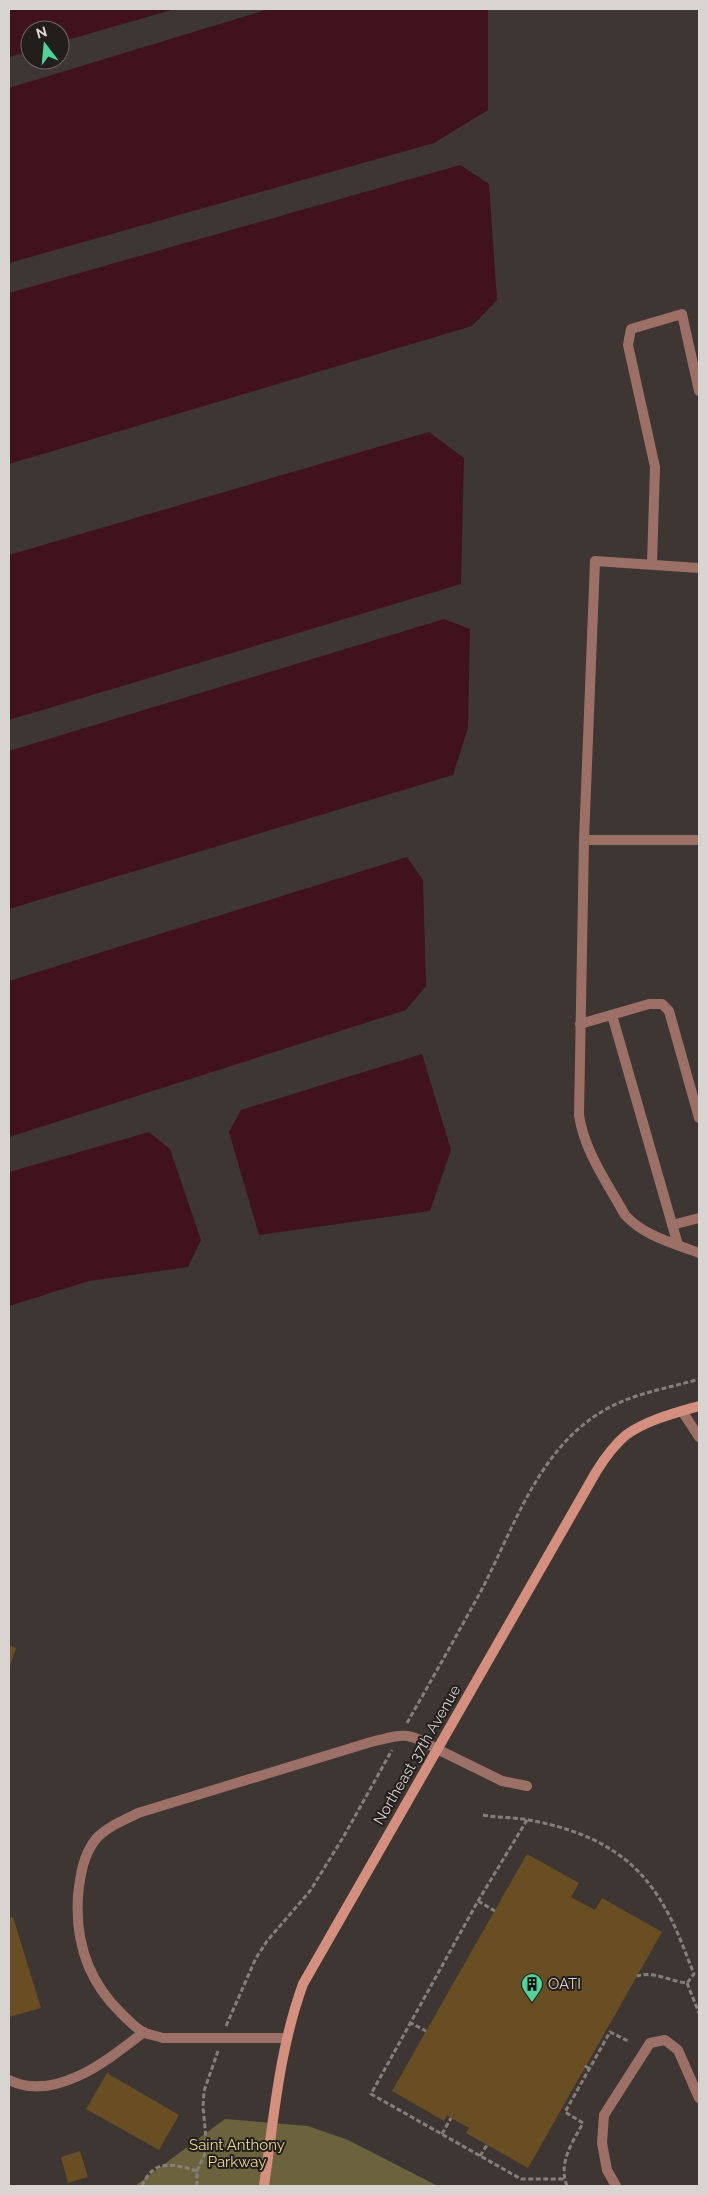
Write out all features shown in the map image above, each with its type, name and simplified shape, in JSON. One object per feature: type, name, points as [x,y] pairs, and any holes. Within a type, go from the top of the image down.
[{"type":"street","points":[[652,564],[655,467],[628,345],[631,329],[682,314],[699,390]]},
{"type":"street","points":[[699,568],[595,561],[584,840],[579,1115],[581,1129],[587,1144],[625,1215],[643,1231],[699,1253]]},
{"type":"street","points":[[584,840],[699,840]]},
{"type":"street","points":[[580,1024],[649,1004],[662,1004],[669,1011],[699,1118]]},
{"type":"street","points":[[612,1015],[678,1245]]},
{"type":"street","points":[[672,1225],[699,1218]]},
{"type":"street","name":"Northeast 37th Avenue","points":[[264,2186],[278,2079],[291,2017],[303,1984],[608,1454],[626,1435],[654,1421],[699,1406]]},
{"type":"street","points":[[682,1411],[699,1437]]},
{"type":"street","points":[[287,2038],[163,2038],[144,2032],[106,1999],[93,1979],[79,1940],[77,1919],[82,1869],[87,1853],[97,1838],[116,1824],[138,1813],[371,1742],[400,1735],[417,1737],[502,1781],[527,1786]]},
{"type":"street","points":[[9,2080],[34,2086],[54,2085],[86,2072],[144,2032]]},
{"type":"street","points":[[616,2186],[607,2170],[605,2161],[602,2143],[604,2115],[650,2043],[665,2040],[678,2050],[699,2098]]},
{"type":"path","points":[[484,1815],[527,1820],[583,1834],[616,1852],[638,1870],[660,1899],[694,1974],[687,1983]]},
{"type":"path","points":[[527,1820],[478,1901],[370,2094],[521,2179],[564,2179]]},
{"type":"path","points":[[478,1901],[495,1911]]},
{"type":"path","points":[[637,1976],[647,1974],[660,1975],[676,1982],[687,1983]]},
{"type":"path","points":[[687,1983],[699,2014]]},
{"type":"path","points":[[409,2022],[426,2032]]},
{"type":"path","points":[[565,2112],[608,2031],[630,2042]]},
{"type":"path","points":[[586,2066],[590,2068]]},
{"type":"path","points":[[575,2085],[579,2088]]},
{"type":"path","points":[[561,2109],[583,2123],[567,2153],[564,2164],[564,2179],[567,2186]]},
{"type":"path","points":[[442,2134],[451,2118]]},
{"type":"path","points":[[480,2156],[487,2145]]},
{"type":"path","points":[[142,2186],[148,2174],[162,2165],[170,2164],[197,2171],[197,2186]]},
{"type":"green space","name":"Saint Anthony Parkway","points":[[225,2119],[308,2126],[348,2140],[438,2186],[135,2186]]},
{"type":"shaded area","points":[[9,9],[175,9],[70,39],[70,20],[20,20],[20,54],[9,57]]},
{"type":"shaded area","points":[[269,9],[488,9],[488,110],[434,143],[9,263],[9,88]]},
{"type":"shaded area","points":[[460,165],[489,184],[497,300],[472,326],[9,464],[9,293]]},
{"type":"shaded area","points":[[429,432],[464,458],[461,584],[9,720],[9,555]]},
{"type":"shaded area","points":[[444,619],[470,629],[468,728],[453,775],[9,909],[9,751]]},
{"type":"shaded area","points":[[407,857],[423,880],[426,986],[406,1010],[9,1137],[9,981]]},
{"type":"shaded area","points":[[422,1054],[451,1150],[430,1211],[259,1235],[229,1132],[241,1110]]},
{"type":"shaded area","points":[[149,1132],[170,1149],[201,1240],[188,1267],[89,1281],[9,1306],[9,1172]]},
{"type":"building","points":[[9,1645],[16,1648],[9,1669]]},
{"type":"building","name":"OATI","points":[[527,1854],[579,1883],[571,1897],[595,1910],[602,1898],[662,1932],[528,2168],[466,2133],[469,2128],[447,2115],[444,2121],[392,2091]]},
{"type":"building","points":[[13,1917],[41,2008],[9,2017],[9,1918]]},
{"type":"building","points":[[107,2073],[179,2115],[159,2150],[86,2109]]},
{"type":"building","points":[[80,2151],[88,2177],[68,2183],[61,2157]]},
{"type":"place","name":"OATI","points":[[532,2003]]}]
